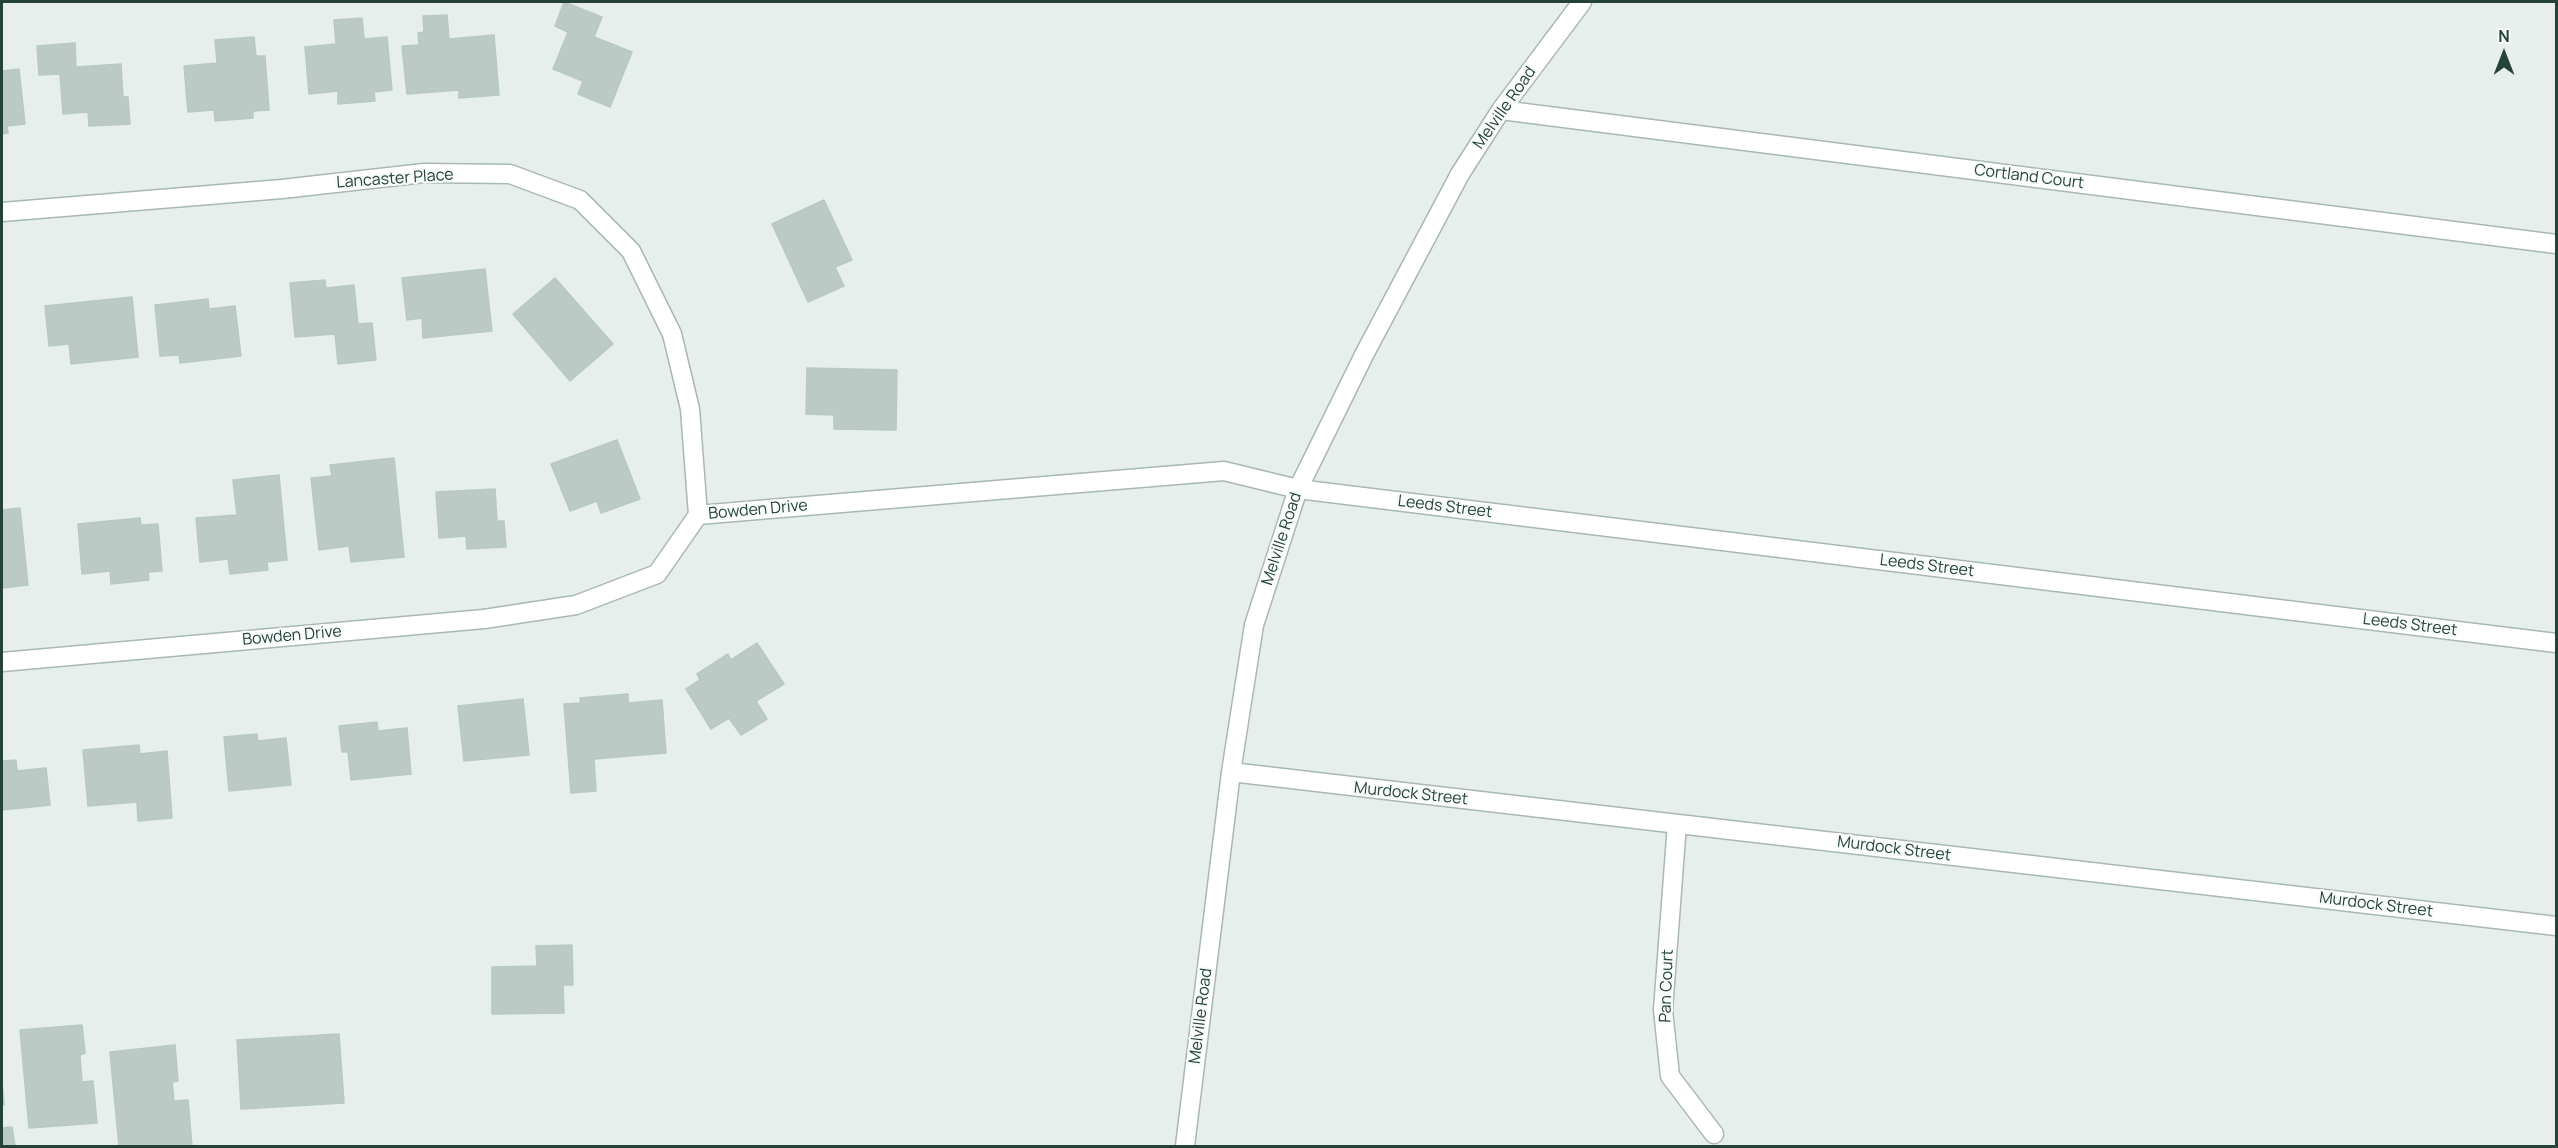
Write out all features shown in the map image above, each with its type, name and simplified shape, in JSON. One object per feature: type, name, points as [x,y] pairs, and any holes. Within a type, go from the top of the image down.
[{"type":"street","name":"Melville Road","points":[[1185,1146],[1231,772],[1254,625],[1298,489],[1365,353],[1460,174],[1501,111],[1582,2]]},
{"type":"street","name":"Cortland Court","points":[[1501,111],[2556,244]]},
{"type":"street","name":"Lancaster Place","points":[[2,212],[282,189],[424,173],[510,174],[580,200],[631,251],[672,334],[690,409],[698,515]]},
{"type":"street","name":"Bowden Drive","points":[[2,662],[484,620],[576,605],[657,574],[698,515],[1224,471],[1298,489]]},
{"type":"street","name":"Leeds Street","points":[[1298,489],[2556,643]]},
{"type":"street","name":"Murdock Street","points":[[1231,772],[2556,926]]},
{"type":"street","name":"Pan Court","points":[[1677,824],[1663,1010],[1670,1076],[1714,1134]]},
{"type":"building","points":[[564,2],[602,17],[594,37],[632,52],[610,107],[578,94],[583,81],[553,69],[568,32],[555,26]]},
{"type":"building","points":[[447,15],[449,39],[494,35],[499,95],[459,98],[459,90],[407,94],[402,46],[419,45],[418,33],[424,32],[423,16]]},
{"type":"building","points":[[362,18],[364,39],[387,37],[392,90],[374,92],[375,101],[338,104],[338,91],[309,94],[305,47],[336,44],[334,20]]},
{"type":"building","points":[[254,37],[256,56],[265,56],[269,110],[253,111],[253,118],[215,121],[214,110],[188,112],[184,66],[217,63],[215,40]]},
{"type":"building","points":[[75,43],[76,67],[121,64],[123,97],[128,97],[130,124],[89,126],[88,112],[63,114],[60,74],[39,75],[37,46]]},
{"type":"building","points":[[19,69],[25,124],[7,126],[8,133],[2,134],[2,71]]},
{"type":"building","points":[[824,200],[852,260],[835,267],[844,286],[808,302],[772,224]]},
{"type":"building","points":[[485,269],[492,331],[423,338],[422,318],[407,320],[402,278]]},
{"type":"building","points":[[555,278],[613,344],[570,381],[513,314]]},
{"type":"building","points":[[325,280],[326,288],[354,285],[358,324],[372,323],[376,360],[338,364],[335,334],[295,337],[290,283]]},
{"type":"building","points":[[132,297],[138,357],[71,364],[69,344],[49,346],[45,306]]},
{"type":"building","points":[[208,299],[209,309],[235,306],[241,356],[180,363],[179,355],[160,356],[155,305]]},
{"type":"building","points":[[807,368],[897,370],[896,430],[834,429],[834,415],[806,414]]},
{"type":"building","points":[[617,440],[640,499],[601,513],[597,501],[570,511],[551,464]]},
{"type":"building","points":[[394,458],[404,557],[351,562],[349,546],[319,550],[311,478],[332,476],[330,465]]},
{"type":"building","points":[[279,475],[287,560],[267,562],[268,570],[230,574],[228,559],[200,562],[196,518],[237,515],[233,480]]},
{"type":"building","points":[[495,489],[497,521],[504,521],[506,547],[467,549],[466,536],[439,538],[436,492]]},
{"type":"building","points":[[20,508],[28,585],[2,588],[2,510]]},
{"type":"building","points":[[140,518],[141,525],[158,524],[162,571],[148,572],[149,580],[111,584],[110,571],[82,574],[78,524]]},
{"type":"building","points":[[757,643],[784,684],[756,701],[767,719],[741,735],[729,718],[711,729],[686,689],[700,680],[697,674],[728,654],[731,660]]},
{"type":"building","points":[[628,694],[628,703],[662,700],[666,753],[594,759],[596,791],[571,793],[564,704],[581,703],[580,698]]},
{"type":"building","points":[[523,699],[529,755],[464,761],[458,706]]},
{"type":"building","points":[[377,722],[378,731],[407,728],[411,774],[351,780],[348,752],[342,752],[339,726]]},
{"type":"building","points":[[257,734],[258,741],[286,738],[291,785],[229,791],[224,737]]},
{"type":"building","points":[[139,745],[140,754],[167,751],[172,818],[138,821],[137,802],[88,806],[83,750]]},
{"type":"building","points":[[16,760],[17,771],[46,768],[50,805],[2,810],[2,761]]},
{"type":"building","points":[[572,945],[573,985],[563,985],[564,1013],[492,1014],[492,967],[537,966],[536,946]]},
{"type":"building","points":[[82,1025],[85,1053],[80,1055],[82,1082],[93,1081],[97,1123],[29,1128],[20,1030]]},
{"type":"building","points":[[339,1034],[344,1103],[241,1109],[237,1040]]},
{"type":"building","points":[[175,1045],[178,1081],[172,1082],[174,1101],[188,1100],[192,1146],[119,1146],[110,1052]]},
{"type":"building","points":[[2,1081],[4,1105],[2,1105]]},
{"type":"building","points":[[12,1127],[15,1146],[2,1146],[2,1128]]}]
